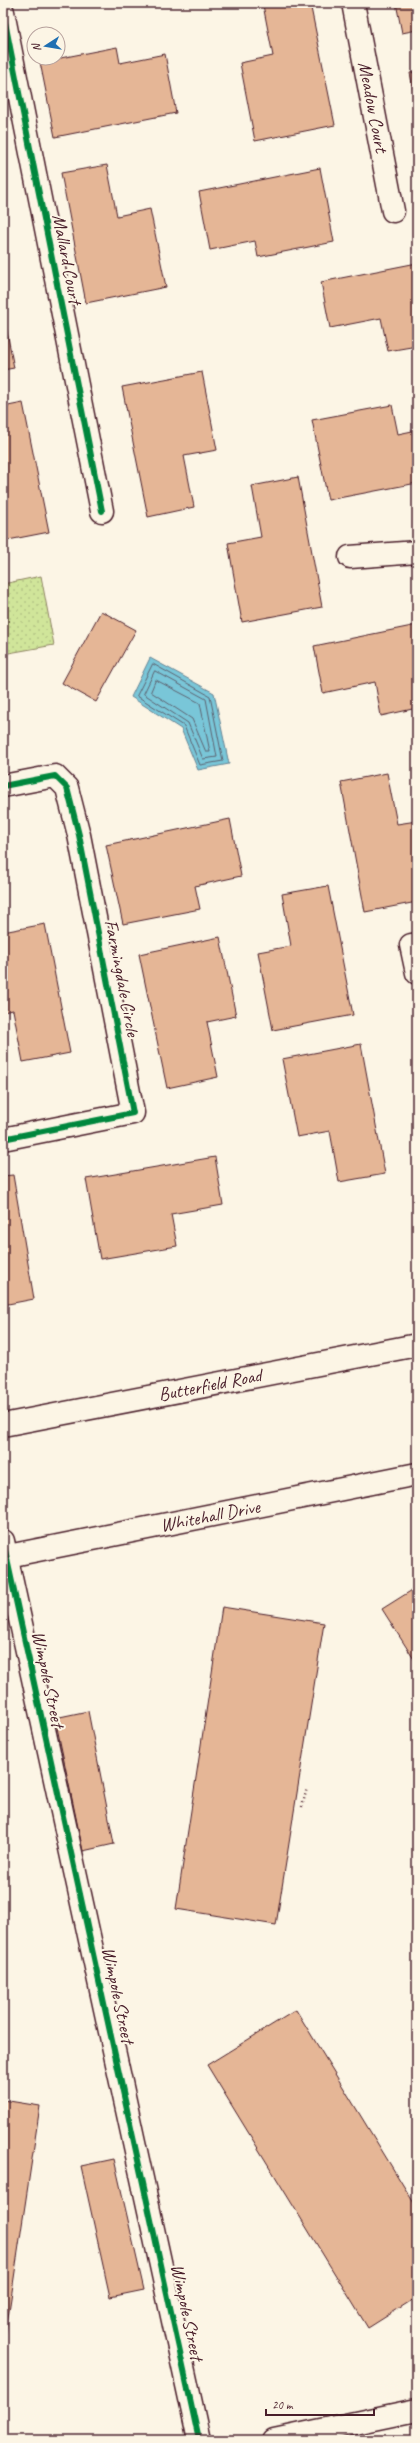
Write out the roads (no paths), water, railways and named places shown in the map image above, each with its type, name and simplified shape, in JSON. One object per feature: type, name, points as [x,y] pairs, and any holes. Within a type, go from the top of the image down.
[{"type":"street","name":"Meadow Court","points":[[353,3],[393,211]]},
{"type":"street","name":"Mallard Court","points":[[3,12],[102,511]]},
{"type":"street","points":[[350,557],[417,552]]},
{"type":"street","name":"Farmingdale Circle","points":[[3,786],[55,776],[67,788],[79,835],[133,1113],[3,1139]]},
{"type":"street","points":[[417,944],[411,945],[417,973]]},
{"type":"street","name":"Butterfield Road","points":[[3,1425],[417,1345]]},
{"type":"street","name":"Whitehall Drive","points":[[4,1552],[417,1474]]},
{"type":"street","name":"Wimpole Street","points":[[4,1552],[200,2440]]},
{"type":"street","points":[[274,2440],[417,2410]]},
{"type":"water","points":[[150,658],[214,693],[229,764],[198,770],[181,729],[131,697]]}]
